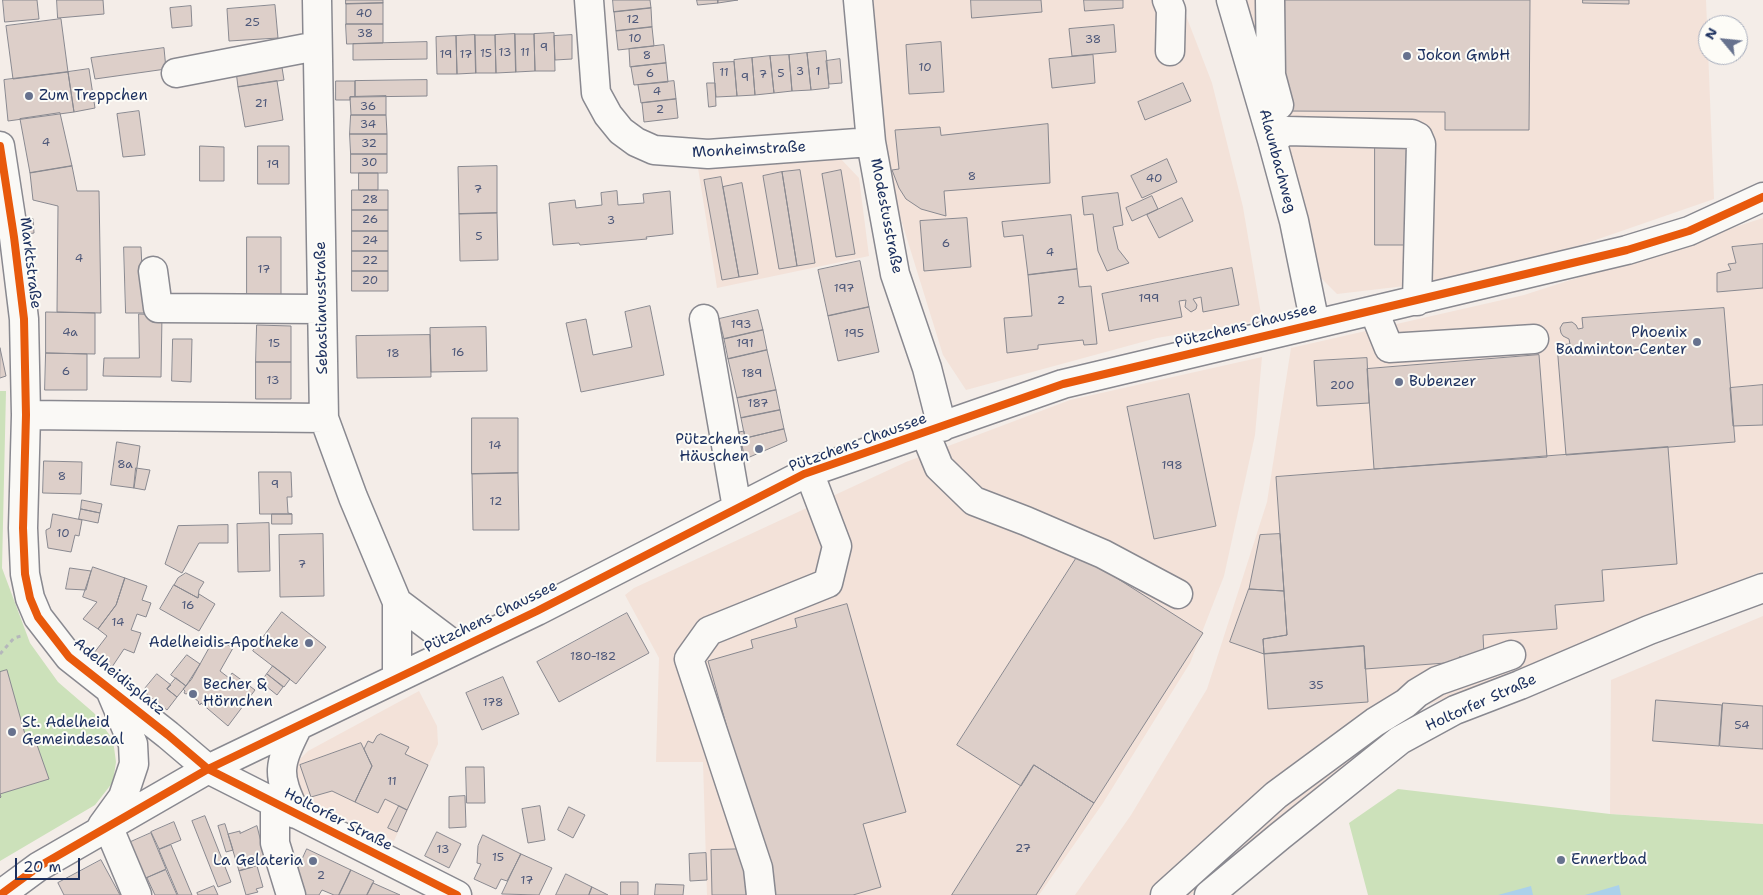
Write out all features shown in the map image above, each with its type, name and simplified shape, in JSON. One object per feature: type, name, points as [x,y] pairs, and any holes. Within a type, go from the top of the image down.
[{"type":"street","name":"Sebastianusstraße","points":[[317,0],[324,418],[353,497],[397,602],[397,677]]},
{"type":"street","name":"Monheimstraße","points":[[589,0],[596,93],[608,115],[620,131],[636,142],[654,150],[708,154],[871,142]]},
{"type":"street","name":"Modestusstraße","points":[[858,0],[871,142],[895,274],[927,368],[933,430],[939,466],[974,501],[1103,554],[1178,594]]},
{"type":"street","points":[[1167,0],[1171,10],[1170,51]]},
{"type":"street","name":"Alaunbachweg","points":[[1231,0],[1279,135],[1315,324]]},
{"type":"street","points":[[1270,0],[1271,75],[1279,135],[1412,134],[1418,137],[1421,144],[1417,301]]},
{"type":"street","points":[[176,73],[318,46]]},
{"type":"street","name":"Marktstraße","points":[[0,146],[4,195],[24,319],[26,414]]},
{"type":"street","name":"Pützchens Chaussee","points":[[0,895],[38,866],[208,769],[537,611],[809,472],[1063,384],[1315,324],[1374,312],[1627,250],[1689,231],[1763,197]]},
{"type":"street","points":[[153,271],[158,308],[322,309]]},
{"type":"street","points":[[1374,312],[1389,348],[1534,339]]},
{"type":"street","points":[[704,319],[737,508]]},
{"type":"street","points":[[26,414],[324,418]]},
{"type":"street","name":"Adelheidisplatz","points":[[26,414],[23,528],[25,574],[30,598],[38,617],[68,657],[168,735],[208,769]]},
{"type":"street","points":[[761,895],[758,868],[689,659],[709,631],[828,583],[837,546],[809,472]]},
{"type":"street","name":"Holtorfer Straße","points":[[1209,895],[1400,740],[1455,710],[1520,685],[1649,630],[1763,588]]},
{"type":"street","points":[[397,602],[458,648]]},
{"type":"street","points":[[1165,895],[1276,795],[1375,722],[1437,681],[1511,655]]},
{"type":"street","name":"Adelheidisplatz","points":[[102,829],[123,797],[134,764],[134,744],[111,690]]},
{"type":"street","name":"Holtorfer Straße","points":[[285,809],[286,793],[281,774],[285,752],[298,726]]},
{"type":"street","name":"Holtorfer Straße","points":[[208,769],[457,895]]},
{"type":"street","points":[[285,809],[275,843],[291,895]]},
{"type":"street","points":[[102,829],[137,895]]},
{"type":"shaded area","points":[[867,0],[1180,0],[1212,83],[1243,207],[1262,320],[1157,338],[966,390],[943,355],[886,171]]},
{"type":"shaded area","points":[[1240,0],[1706,0],[1707,15],[1698,15],[1698,65],[1709,65],[1714,199],[1581,245],[1439,282],[1337,294],[1318,275]]},
{"type":"shaded area","points":[[839,157],[859,178],[869,256],[717,288],[698,168]]},
{"type":"shaded area","points":[[1763,218],[1763,571],[1655,616],[1420,708],[1191,895],[1075,895],[1131,815],[1207,689],[1267,502],[1291,348],[1524,295]]},
{"type":"shaded area","points":[[1262,357],[1255,435],[1224,576],[1190,663],[1103,803],[1039,895],[707,895],[703,762],[656,762],[659,658],[625,595],[634,588],[906,462],[1070,400]]},
{"type":"shaded area","points":[[1763,616],[1763,824],[1610,814],[1611,680]]},
{"type":"shaded area","points":[[419,691],[437,726],[438,744],[394,841],[312,803],[304,797],[295,778],[295,770],[298,761],[308,751]]},
{"type":"green space","points":[[0,391],[6,391],[2,568],[30,643],[58,682],[94,713],[113,740],[116,762],[113,782],[95,805],[0,861]]},
{"type":"green space","name":"Ennertbad","points":[[1398,789],[1610,814],[1763,824],[1763,895],[1368,895],[1349,823]]},
{"type":"water","points":[[1619,885],[1621,895],[1585,895]]},
{"type":"water","points":[[1531,886],[1533,895],[1498,895]]},
{"type":"building","points":[[3,0],[37,0],[39,19],[5,22]]},
{"type":"building","points":[[57,0],[103,0],[104,14],[58,18]]},
{"type":"building","points":[[346,0],[383,0],[383,3],[346,4]]},
{"type":"building","points":[[613,0],[650,0],[651,8],[614,12]]},
{"type":"building","points":[[697,0],[718,0],[718,3],[698,5]]},
{"type":"building","points":[[718,0],[738,0],[718,3]]},
{"type":"building","points":[[971,0],[1041,0],[1042,12],[972,18]]},
{"type":"building","points":[[1084,0],[1123,0],[1123,8],[1085,11]]},
{"type":"building","name":"Jokon GmbH","points":[[1285,0],[1530,0],[1529,130],[1445,130],[1445,112],[1285,111]]},
{"type":"building","points":[[1583,0],[1629,0],[1629,4],[1583,3]]},
{"type":"building","points":[[383,3],[383,24],[346,24],[346,4]]},
{"type":"building","points":[[275,5],[278,38],[229,41],[227,9]]},
{"type":"building","points":[[191,6],[192,26],[172,28],[170,8]]},
{"type":"building","points":[[651,8],[652,27],[616,31],[614,12]]},
{"type":"building","points":[[61,19],[68,72],[13,79],[6,26]]},
{"type":"building","points":[[346,24],[383,24],[383,43],[347,44]]},
{"type":"building","points":[[1114,25],[1116,52],[1072,56],[1069,29]]},
{"type":"building","points":[[652,27],[654,46],[618,50],[616,31]]},
{"type":"building","points":[[554,33],[555,71],[535,71],[534,34]]},
{"type":"building","points":[[515,34],[516,72],[496,73],[495,35]]},
{"type":"building","points":[[515,34],[534,34],[535,71],[516,72]]},
{"type":"building","points":[[475,35],[495,35],[496,73],[476,73]]},
{"type":"building","points":[[475,35],[476,73],[457,74],[456,36]]},
{"type":"building","points":[[572,35],[572,59],[555,60],[554,36]]},
{"type":"building","points":[[456,36],[457,74],[437,74],[436,37]]},
{"type":"building","points":[[427,42],[427,59],[353,60],[353,44]]},
{"type":"building","points":[[941,42],[944,92],[909,94],[906,45]]},
{"type":"building","points":[[664,45],[666,63],[630,67],[629,49]]},
{"type":"building","points":[[164,48],[166,69],[95,79],[91,58]]},
{"type":"building","points":[[826,51],[829,88],[811,90],[807,53]]},
{"type":"building","points":[[807,53],[811,90],[792,91],[789,55]]},
{"type":"building","points":[[280,55],[284,80],[238,87],[235,63]]},
{"type":"building","points":[[789,55],[792,91],[774,93],[770,56]]},
{"type":"building","points":[[1093,55],[1095,83],[1052,88],[1049,59]]},
{"type":"building","points":[[770,56],[774,93],[755,95],[752,58]]},
{"type":"building","points":[[752,58],[755,95],[737,96],[734,60]]},
{"type":"building","points":[[840,59],[842,83],[829,84],[826,61]]},
{"type":"building","points":[[734,62],[737,96],[716,97],[713,63]]},
{"type":"building","points":[[666,63],[668,82],[634,85],[631,67]]},
{"type":"building","points":[[89,69],[95,108],[74,112],[68,72]]},
{"type":"building","points":[[68,72],[74,112],[8,121],[4,80]]},
{"type":"building","points":[[427,80],[427,96],[355,97],[355,81]]},
{"type":"building","points":[[277,81],[283,120],[245,127],[238,87]]},
{"type":"building","points":[[336,81],[355,81],[355,97],[350,97],[350,100],[336,100]]},
{"type":"building","points":[[674,81],[676,99],[641,103],[638,85]]},
{"type":"building","points":[[707,83],[715,83],[716,106],[709,107]]},
{"type":"building","points":[[1183,83],[1191,101],[1145,120],[1138,102]]},
{"type":"building","points":[[386,96],[386,115],[351,115],[350,97]]},
{"type":"building","points":[[676,99],[678,118],[644,122],[642,103]]},
{"type":"building","points":[[139,111],[145,155],[123,157],[117,114]]},
{"type":"building","points":[[60,113],[72,166],[30,173],[20,119]]},
{"type":"building","points":[[351,115],[386,115],[387,134],[350,134]]},
{"type":"building","points":[[1048,124],[1050,183],[944,191],[946,216],[921,209],[906,199],[899,188],[892,170],[899,169],[895,130],[940,127],[941,135]]},
{"type":"building","points":[[350,134],[387,134],[387,154],[351,154]]},
{"type":"building","points":[[1375,143],[1412,144],[1411,245],[1375,245]]},
{"type":"building","points":[[200,146],[224,147],[224,181],[200,181]]},
{"type":"building","points":[[258,146],[289,146],[289,184],[258,184]]},
{"type":"building","points":[[351,154],[387,154],[387,173],[351,173]]},
{"type":"building","points":[[1167,159],[1177,182],[1142,198],[1131,176]]},
{"type":"building","points":[[72,166],[77,191],[99,191],[101,313],[57,312],[58,206],[33,200],[30,173]]},
{"type":"building","points":[[497,166],[497,213],[459,214],[458,167]]},
{"type":"building","points":[[800,170],[815,263],[797,266],[782,172]]},
{"type":"building","points":[[841,170],[855,254],[836,257],[822,174]]},
{"type":"building","points":[[782,172],[797,266],[779,269],[763,176]]},
{"type":"building","points":[[359,173],[378,173],[378,190],[359,190]]},
{"type":"building","points":[[721,177],[739,277],[722,280],[704,180]]},
{"type":"building","points":[[742,183],[758,274],[739,277],[723,187]]},
{"type":"building","points":[[352,190],[388,190],[388,210],[352,210]]},
{"type":"building","points":[[617,191],[618,205],[644,203],[643,194],[670,191],[673,234],[646,237],[647,239],[580,245],[579,243],[553,245],[549,203],[575,200],[576,208],[602,205],[601,193]]},
{"type":"building","points":[[1118,193],[1123,225],[1113,227],[1118,249],[1129,263],[1107,271],[1098,251],[1093,214],[1084,215],[1082,197]]},
{"type":"building","points":[[1152,196],[1158,209],[1132,221],[1126,208]]},
{"type":"building","points":[[1182,198],[1193,221],[1159,238],[1147,215]]},
{"type":"building","points":[[352,210],[388,210],[388,231],[352,231]]},
{"type":"building","points":[[497,213],[498,260],[460,261],[459,214]]},
{"type":"building","points":[[1071,215],[1077,269],[1028,275],[1023,235],[1004,237],[1002,222]]},
{"type":"building","points":[[967,218],[971,267],[924,271],[920,221]]},
{"type":"building","points":[[33,219],[34,233],[28,234],[27,220]]},
{"type":"building","points":[[352,231],[388,231],[388,251],[352,251]]},
{"type":"building","points":[[247,237],[281,237],[281,303],[247,303]]},
{"type":"building","points":[[1763,244],[1763,288],[1717,292],[1717,273],[1731,270],[1728,264],[1736,263],[1732,247]]},
{"type":"building","points":[[124,247],[141,247],[144,313],[126,313]]},
{"type":"building","points":[[352,251],[388,251],[388,271],[352,271]]},
{"type":"building","points":[[860,261],[869,307],[828,316],[818,270]]},
{"type":"building","points":[[1232,268],[1239,305],[1203,312],[1201,297],[1193,299],[1197,305],[1196,309],[1191,312],[1185,307],[1186,300],[1179,301],[1182,317],[1109,331],[1102,294]]},
{"type":"building","points":[[1077,269],[1079,287],[1091,286],[1097,344],[1084,345],[1083,340],[1038,345],[1038,349],[1007,353],[1004,318],[1032,316],[1028,275]]},
{"type":"building","points":[[352,271],[388,271],[388,291],[352,291]]},
{"type":"building","points":[[650,306],[664,375],[581,392],[566,323],[586,319],[593,355],[632,347],[625,312]]},
{"type":"building","points":[[869,307],[879,352],[838,361],[828,316]]},
{"type":"building","points":[[1724,308],[1735,442],[1566,455],[1557,345],[1570,344],[1569,339],[1561,333],[1560,328],[1563,323],[1572,322],[1578,329],[1583,328],[1582,318]]},
{"type":"building","points":[[758,310],[763,330],[724,339],[719,319]]},
{"type":"building","points":[[46,312],[95,313],[95,354],[46,353]]},
{"type":"building","points":[[139,314],[162,315],[161,377],[103,376],[104,358],[139,358]]},
{"type":"building","points":[[257,325],[291,326],[291,362],[256,362]]},
{"type":"building","points":[[486,327],[487,371],[431,372],[430,328]]},
{"type":"building","points":[[763,330],[767,350],[728,359],[724,339]]},
{"type":"building","points":[[430,335],[431,377],[357,378],[356,336]]},
{"type":"building","points":[[173,339],[192,339],[191,382],[172,381]]},
{"type":"building","points":[[0,348],[6,376],[0,378]]},
{"type":"building","points":[[767,350],[776,390],[737,398],[728,359]]},
{"type":"building","points":[[46,353],[87,354],[87,390],[45,390]]},
{"type":"building","points":[[1539,355],[1547,457],[1374,469],[1367,369]]},
{"type":"building","points":[[1367,358],[1369,403],[1317,406],[1314,361]]},
{"type":"building","points":[[256,362],[291,362],[291,399],[256,399]]},
{"type":"building","points":[[1763,385],[1763,425],[1733,426],[1730,388]]},
{"type":"building","points":[[776,390],[780,410],[741,418],[737,398]]},
{"type":"building","points":[[1189,394],[1216,526],[1154,539],[1127,407]]},
{"type":"building","points":[[780,410],[784,429],[745,438],[741,418]]},
{"type":"building","points":[[472,418],[518,418],[518,473],[472,474]]},
{"type":"building","points":[[784,429],[787,441],[745,459],[739,432],[744,431],[745,438]]},
{"type":"building","points":[[117,442],[140,446],[134,488],[111,485]]},
{"type":"building","points":[[1668,447],[1677,564],[1602,570],[1604,601],[1555,605],[1557,629],[1483,635],[1484,655],[1459,657],[1459,662],[1365,669],[1364,646],[1264,654],[1263,639],[1287,635],[1276,477]]},
{"type":"building","points":[[44,461],[82,462],[81,494],[43,493]]},
{"type":"building","points":[[136,468],[150,470],[145,490],[134,488]]},
{"type":"building","points":[[259,472],[291,472],[292,497],[287,497],[288,513],[292,514],[260,514]]},
{"type":"building","points":[[518,473],[519,530],[473,530],[472,474]]},
{"type":"building","points":[[82,500],[102,504],[100,513],[81,509]]},
{"type":"building","points":[[81,509],[100,513],[98,523],[79,519]]},
{"type":"building","points":[[53,514],[82,520],[79,536],[75,535],[71,552],[48,548],[46,530],[50,528]]},
{"type":"building","points":[[272,514],[292,514],[292,524],[272,524]]},
{"type":"building","points":[[269,523],[270,571],[238,572],[237,524]]},
{"type":"building","points":[[228,525],[228,543],[199,543],[182,573],[165,564],[178,526]]},
{"type":"building","points":[[323,534],[324,596],[280,597],[279,535]]},
{"type":"building","points":[[1280,534],[1284,591],[1249,589],[1260,535]]},
{"type":"building","points":[[1079,554],[1203,633],[1094,803],[1034,765],[1021,786],[957,745]]},
{"type":"building","points":[[93,567],[125,578],[116,605],[98,629],[83,619],[97,602],[83,597]]},
{"type":"building","points":[[70,568],[91,571],[86,590],[66,589]]},
{"type":"building","points":[[186,573],[204,582],[199,590],[198,598],[174,585],[178,578]]},
{"type":"building","points":[[125,578],[147,586],[142,600],[151,603],[146,617],[137,614],[131,630],[141,633],[134,653],[124,649],[112,667],[94,653],[107,636],[98,629],[116,605]]},
{"type":"building","points":[[174,585],[198,598],[199,594],[215,604],[199,631],[160,609]]},
{"type":"building","points":[[1249,589],[1284,591],[1287,635],[1263,639],[1264,654],[1230,642]]},
{"type":"building","points":[[847,604],[906,812],[863,824],[881,887],[853,895],[775,895],[708,661],[753,648],[751,640],[797,627],[795,619]]},
{"type":"building","points":[[282,612],[326,647],[296,684],[253,651]]},
{"type":"building","points":[[627,613],[649,653],[559,702],[537,662]]},
{"type":"building","points":[[215,638],[233,648],[220,671],[229,678],[232,673],[255,690],[228,726],[201,703],[200,705],[188,693],[184,693],[183,689],[191,680]]},
{"type":"building","points":[[1364,646],[1368,702],[1268,709],[1264,654]]},
{"type":"building","points":[[187,655],[200,664],[186,686],[171,675]]},
{"type":"building","points":[[273,666],[290,679],[284,687],[267,674]]},
{"type":"building","name":"St. Adelheid Gemeindesaal","points":[[7,670],[28,745],[36,742],[49,779],[0,794],[0,672]]},
{"type":"building","points":[[157,674],[171,685],[167,689],[177,697],[167,710],[143,691]]},
{"type":"building","points":[[267,674],[283,687],[277,695],[261,682]]},
{"type":"building","points":[[503,677],[519,714],[482,730],[466,693]]},
{"type":"building","points":[[176,678],[186,686],[177,697],[167,689]]},
{"type":"building","points":[[1656,700],[1722,705],[1719,746],[1653,741]]},
{"type":"building","points":[[1723,703],[1763,706],[1763,749],[1720,746]]},
{"type":"building","points":[[381,734],[409,747],[405,754],[428,765],[407,810],[385,799],[378,813],[355,802],[372,766],[364,749],[368,741],[373,743],[377,736]]},
{"type":"building","points":[[361,743],[372,766],[355,802],[332,791],[311,797],[300,765]]},
{"type":"building","points":[[1034,765],[1094,803],[1036,895],[952,895]]},
{"type":"building","points":[[466,767],[484,767],[485,803],[467,803]]},
{"type":"building","points":[[465,796],[466,827],[449,828],[449,797]]},
{"type":"building","points":[[399,806],[407,810],[397,832],[388,828]]},
{"type":"building","points":[[540,806],[545,840],[528,843],[522,809]]},
{"type":"building","points":[[569,807],[585,815],[573,838],[558,830]]},
{"type":"building","points":[[205,816],[231,882],[218,887],[192,821]]},
{"type":"building","points":[[174,822],[181,840],[159,849],[151,832]]},
{"type":"building","points":[[225,824],[233,850],[226,852],[218,826]]},
{"type":"building","points":[[257,826],[261,842],[273,855],[252,862],[253,867],[239,871],[228,834],[240,831],[240,833]]},
{"type":"building","points":[[437,832],[461,844],[449,868],[425,856]]},
{"type":"building","points":[[151,833],[166,869],[139,881],[124,845]]},
{"type":"building","points":[[483,835],[521,854],[507,881],[501,879],[496,889],[474,879],[481,864],[477,863],[478,846]]},
{"type":"building","points":[[171,845],[192,895],[178,895],[159,850]]},
{"type":"building","points":[[307,849],[351,870],[339,895],[322,890],[319,895],[297,895],[292,882]]},
{"type":"building","points":[[749,849],[751,895],[712,895],[711,850]]},
{"type":"building","points":[[706,853],[707,880],[690,881],[689,854]]},
{"type":"building","points":[[521,854],[552,868],[539,895],[502,894]]},
{"type":"building","points":[[101,860],[120,895],[64,895],[58,883]]},
{"type":"building","points":[[257,866],[263,887],[256,889],[258,892],[246,895],[239,871]]},
{"type":"building","points":[[166,870],[177,895],[155,895],[147,878]]},
{"type":"building","points":[[351,870],[374,881],[367,895],[339,895]]},
{"type":"building","points":[[566,874],[592,887],[589,895],[556,895]]},
{"type":"building","points":[[621,882],[638,882],[638,895],[621,895]]},
{"type":"building","points":[[373,883],[400,895],[367,895]]},
{"type":"building","points":[[656,884],[684,885],[683,895],[655,895]]},
{"type":"building","points":[[214,886],[218,895],[198,895],[197,893]]},
{"type":"building","points":[[592,887],[608,895],[589,895]]},
{"type":"cycle path","points":[[0,146],[24,319],[26,415],[23,528],[25,574],[30,598],[38,617],[69,657],[208,769],[457,895]]},
{"type":"cycle path","points":[[0,895],[38,867],[208,769],[537,611],[804,474],[1063,384],[1627,250],[1689,231],[1763,197]]},
{"type":"place","name":"Jokon GmbH","points":[[1407,56]]},
{"type":"place","name":"Zum Treppchen","points":[[29,96]]},
{"type":"place","name":"Phoenix Badminton-Center","points":[[1697,342]]},
{"type":"place","name":"Bubenzer","points":[[1399,382]]},
{"type":"place","name":"Pützchens Häuschen","points":[[759,449]]},
{"type":"place","name":"Adelheidis-Apotheke","points":[[309,643]]},
{"type":"place","name":"Becher & Hörnchen","points":[[193,694]]},
{"type":"place","name":"St. Adelheid Gemeindesaal","points":[[12,732]]},
{"type":"place","name":"Ennertbad","points":[[1561,860]]},
{"type":"place","name":"La Gelateria","points":[[313,861]]}]
